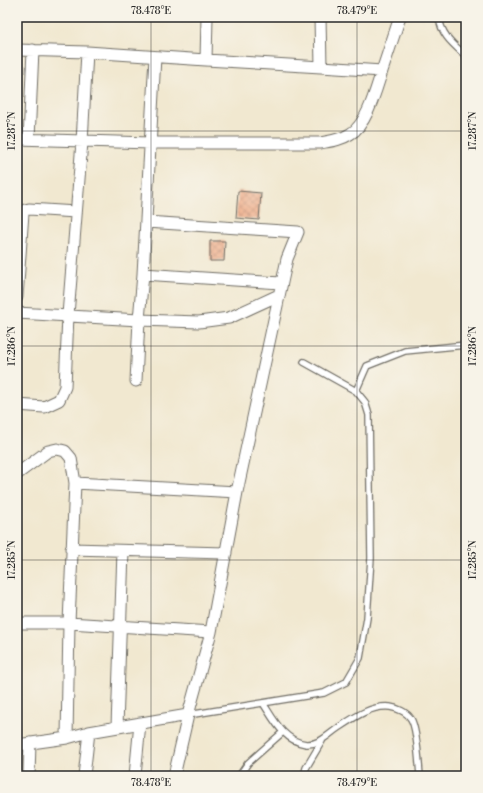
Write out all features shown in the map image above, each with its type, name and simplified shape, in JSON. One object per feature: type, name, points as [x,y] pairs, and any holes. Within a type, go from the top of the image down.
[{"type":"street","points":[[206,60],[207,17]]},
{"type":"street","points":[[320,17],[321,67]]},
{"type":"street","points":[[17,139],[150,143],[320,143],[339,140],[352,134],[362,122],[382,71],[400,17]]},
{"type":"street","points":[[17,50],[86,52],[382,71]]},
{"type":"street","points":[[29,139],[33,50]]},
{"type":"street","points":[[17,405],[44,407],[59,400],[65,387],[68,315],[82,142],[86,52]]},
{"type":"street","points":[[136,382],[155,57]]},
{"type":"street","points":[[17,297],[25,210],[76,212]]},
{"type":"street","points":[[146,222],[298,232],[287,259],[281,283],[237,492],[211,632],[188,715],[174,776]]},
{"type":"street","points":[[142,274],[281,283]]},
{"type":"street","points":[[17,313],[199,322],[229,318],[279,296]]},
{"type":"street","points":[[17,474],[48,451],[57,449],[65,451],[71,458],[75,483],[71,549],[66,738]]},
{"type":"street","points":[[75,483],[237,492]]},
{"type":"street","points":[[71,549],[226,553]]},
{"type":"street","points":[[117,727],[123,551]]},
{"type":"street","points":[[17,623],[69,623],[211,632]]},
{"type":"street","points":[[17,745],[66,738],[89,732],[188,715]]},
{"type":"street","points":[[135,776],[140,723]]},
{"type":"street","points":[[84,776],[89,732]]},
{"type":"street","points":[[29,776],[30,743]]},
{"type":"lane","points":[[439,17],[441,27],[446,37],[466,56]]},
{"type":"lane","points":[[356,391],[366,366],[405,351],[466,345]]},
{"type":"lane","points":[[188,715],[324,693],[346,682],[360,658],[367,618],[371,558],[369,415],[365,402],[356,391],[304,362]]},
{"type":"lane","points":[[263,703],[277,725],[288,738],[306,744],[322,741]]},
{"type":"lane","points":[[304,776],[306,768],[322,741],[338,728],[366,711],[383,706],[398,708],[411,719],[416,738],[420,776]]},
{"type":"lane","points":[[239,776],[248,763],[284,732]]},
{"type":"building","points":[[238,191],[261,193],[259,220],[236,218]]},
{"type":"building","points":[[210,241],[225,241],[224,261],[210,261]]}]
